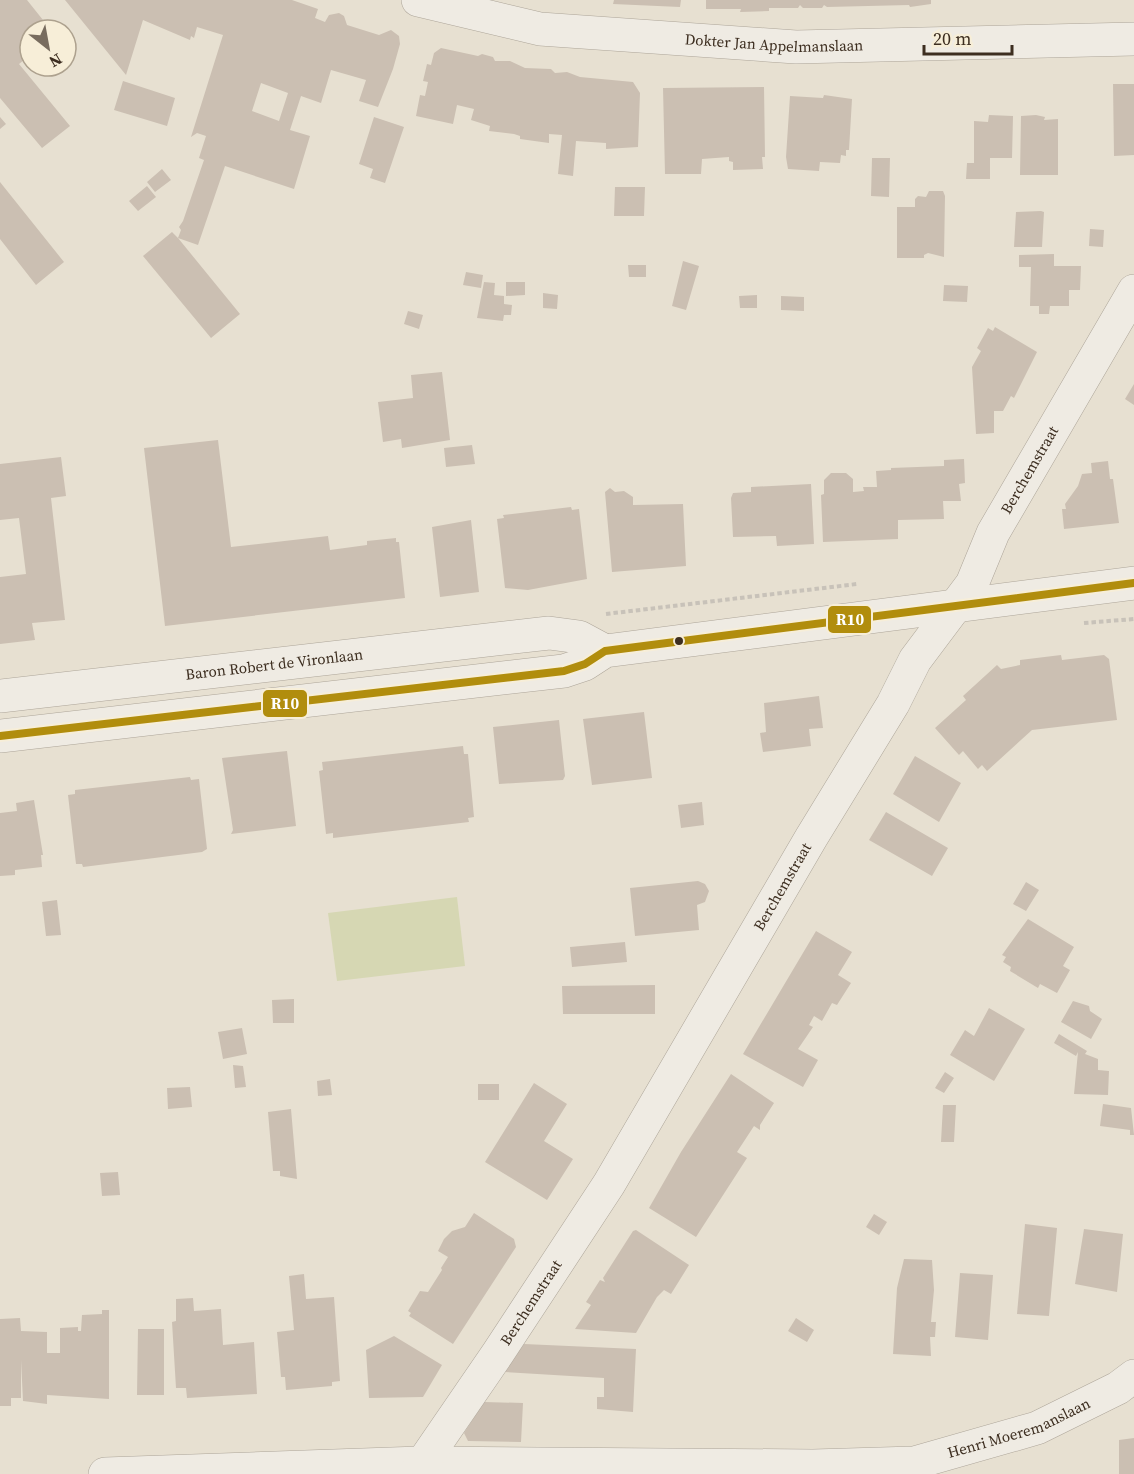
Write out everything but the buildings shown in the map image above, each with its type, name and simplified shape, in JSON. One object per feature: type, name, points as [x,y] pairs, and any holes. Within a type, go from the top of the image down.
[{"type":"street","name":"Dokter Jan Appelmanslaan","points":[[418,0],[540,29],[796,47],[1134,39]]},
{"type":"street","name":"Berchemstraat","points":[[417,1468],[498,1353],[609,1184],[811,838],[893,704],[915,660],[972,584],[997,526],[1134,291]]},
{"type":"street","points":[[0,736],[551,673],[585,664],[605,651],[1134,583]]},
{"type":"street","name":"Baron Robert de Vironlaan","points":[[0,696],[549,633],[564,632],[605,651]]},
{"type":"street","points":[[549,633],[561,656],[551,673]]},
{"type":"street","name":"Henri Moeremanslaan","points":[[105,1474],[914,1463],[1037,1428],[1118,1388],[1134,1376]]},
{"type":"green space","points":[[457,897],[465,966],[337,981],[328,913]]},
{"type":"transit line","name":"R10","points":[[0,736],[564,671],[585,664],[605,651],[1134,583]]}]
